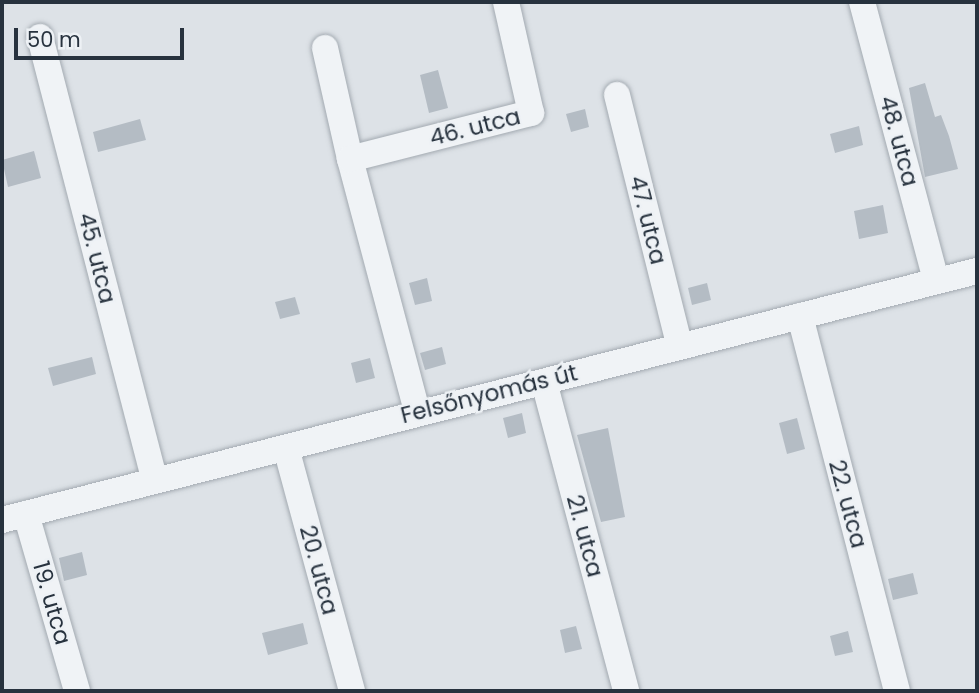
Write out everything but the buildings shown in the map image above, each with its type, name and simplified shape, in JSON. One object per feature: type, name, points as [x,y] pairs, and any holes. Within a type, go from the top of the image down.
[{"type":"street","name":"46. utca","points":[[350,159],[531,113],[506,2]]},
{"type":"street","name":"48. utca","points":[[862,2],[936,280]]},
{"type":"street","name":"45. utca","points":[[40,37],[154,479]]},
{"type":"street","points":[[325,48],[350,159],[417,411]]},
{"type":"street","name":"47. utca","points":[[617,95],[679,344]]},
{"type":"street","name":"Felsőnyomás út","points":[[14,517],[154,479],[286,448],[417,411],[544,382],[679,344],[977,271]]},
{"type":"street","name":"22. utca","points":[[800,316],[897,691]]},
{"type":"street","name":"21. utca","points":[[544,382],[626,691]]},
{"type":"street","name":"20. utca","points":[[286,448],[352,691]]},
{"type":"street","name":"19. utca","points":[[14,517],[77,691]]}]
